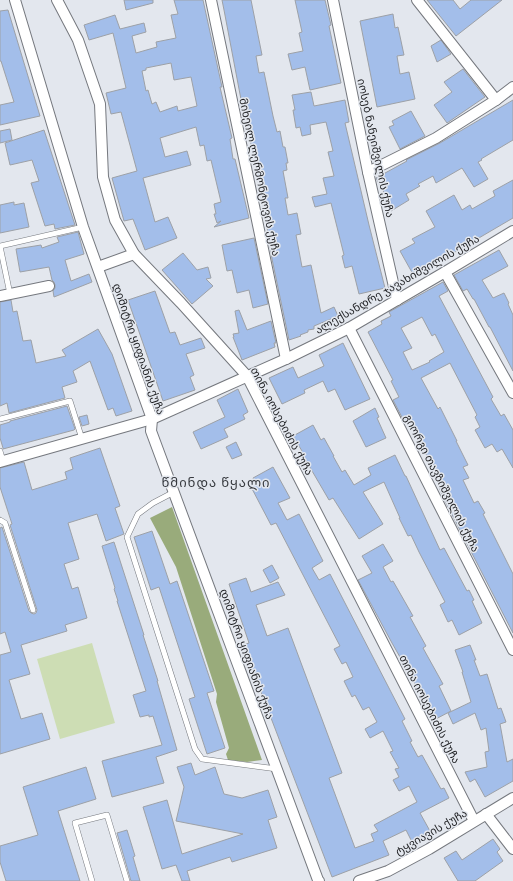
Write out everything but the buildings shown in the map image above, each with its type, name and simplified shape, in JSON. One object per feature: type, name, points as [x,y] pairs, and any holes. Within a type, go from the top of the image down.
[{"type":"street","name":"დიმიტრი ყიფიანის ქუჩა","points":[[15,0],[83,227],[152,419],[151,431],[319,881]]},
{"type":"street","name":"თინა იოსებიძის ქუჩა","points":[[57,0],[78,40],[100,104],[103,177],[114,220],[134,254],[181,303],[246,376],[474,821]]},
{"type":"street","name":"მიხეილ ლერმონტოვის ქუჩა","points":[[211,0],[286,359]]},
{"type":"street","name":"იოსებ ნანეიშვილის ქუჩა","points":[[333,0],[368,172],[397,300]]},
{"type":"street","points":[[417,0],[496,100]]},
{"type":"street","points":[[368,172],[436,138],[496,100],[513,87]]},
{"type":"street","name":"ალექსანდრე ჯავახიშვილის ქუჩა","points":[[2,462],[152,419],[286,359],[349,328],[513,231]]},
{"type":"street","points":[[98,267],[134,254]]},
{"type":"street","points":[[445,272],[513,393]]},
{"type":"street","points":[[5,295],[49,286]]},
{"type":"street","name":"გიორგი თავზიშვილის ქუჩა","points":[[349,328],[513,650]]},
{"type":"street","name":"ტყვიავის ქუჩა","points":[[358,881],[388,871],[428,850],[513,798]]},
{"type":"street","points":[[486,814],[513,849]]},
{"type":"lane","points":[[5,295],[0,246],[83,227]]},
{"type":"lane","points":[[0,419],[70,401],[82,438]]},
{"type":"lane","points":[[0,451],[2,462]]},
{"type":"lane","points":[[174,492],[153,503],[138,514],[127,537],[195,749],[202,759],[277,769]]},
{"type":"lane","points":[[0,520],[5,523],[33,610]]},
{"type":"lane","points":[[92,881],[75,823],[107,815],[127,881]]},
{"type":"green space","points":[[172,507],[262,760],[247,762],[228,760],[226,754],[229,748],[216,702],[217,694],[176,567],[150,518]]},
{"type":"green space","points":[[92,643],[115,723],[60,739],[37,659]]},
{"type":"district","name":"წმინდა წყალი","points":[[216,482]]}]
